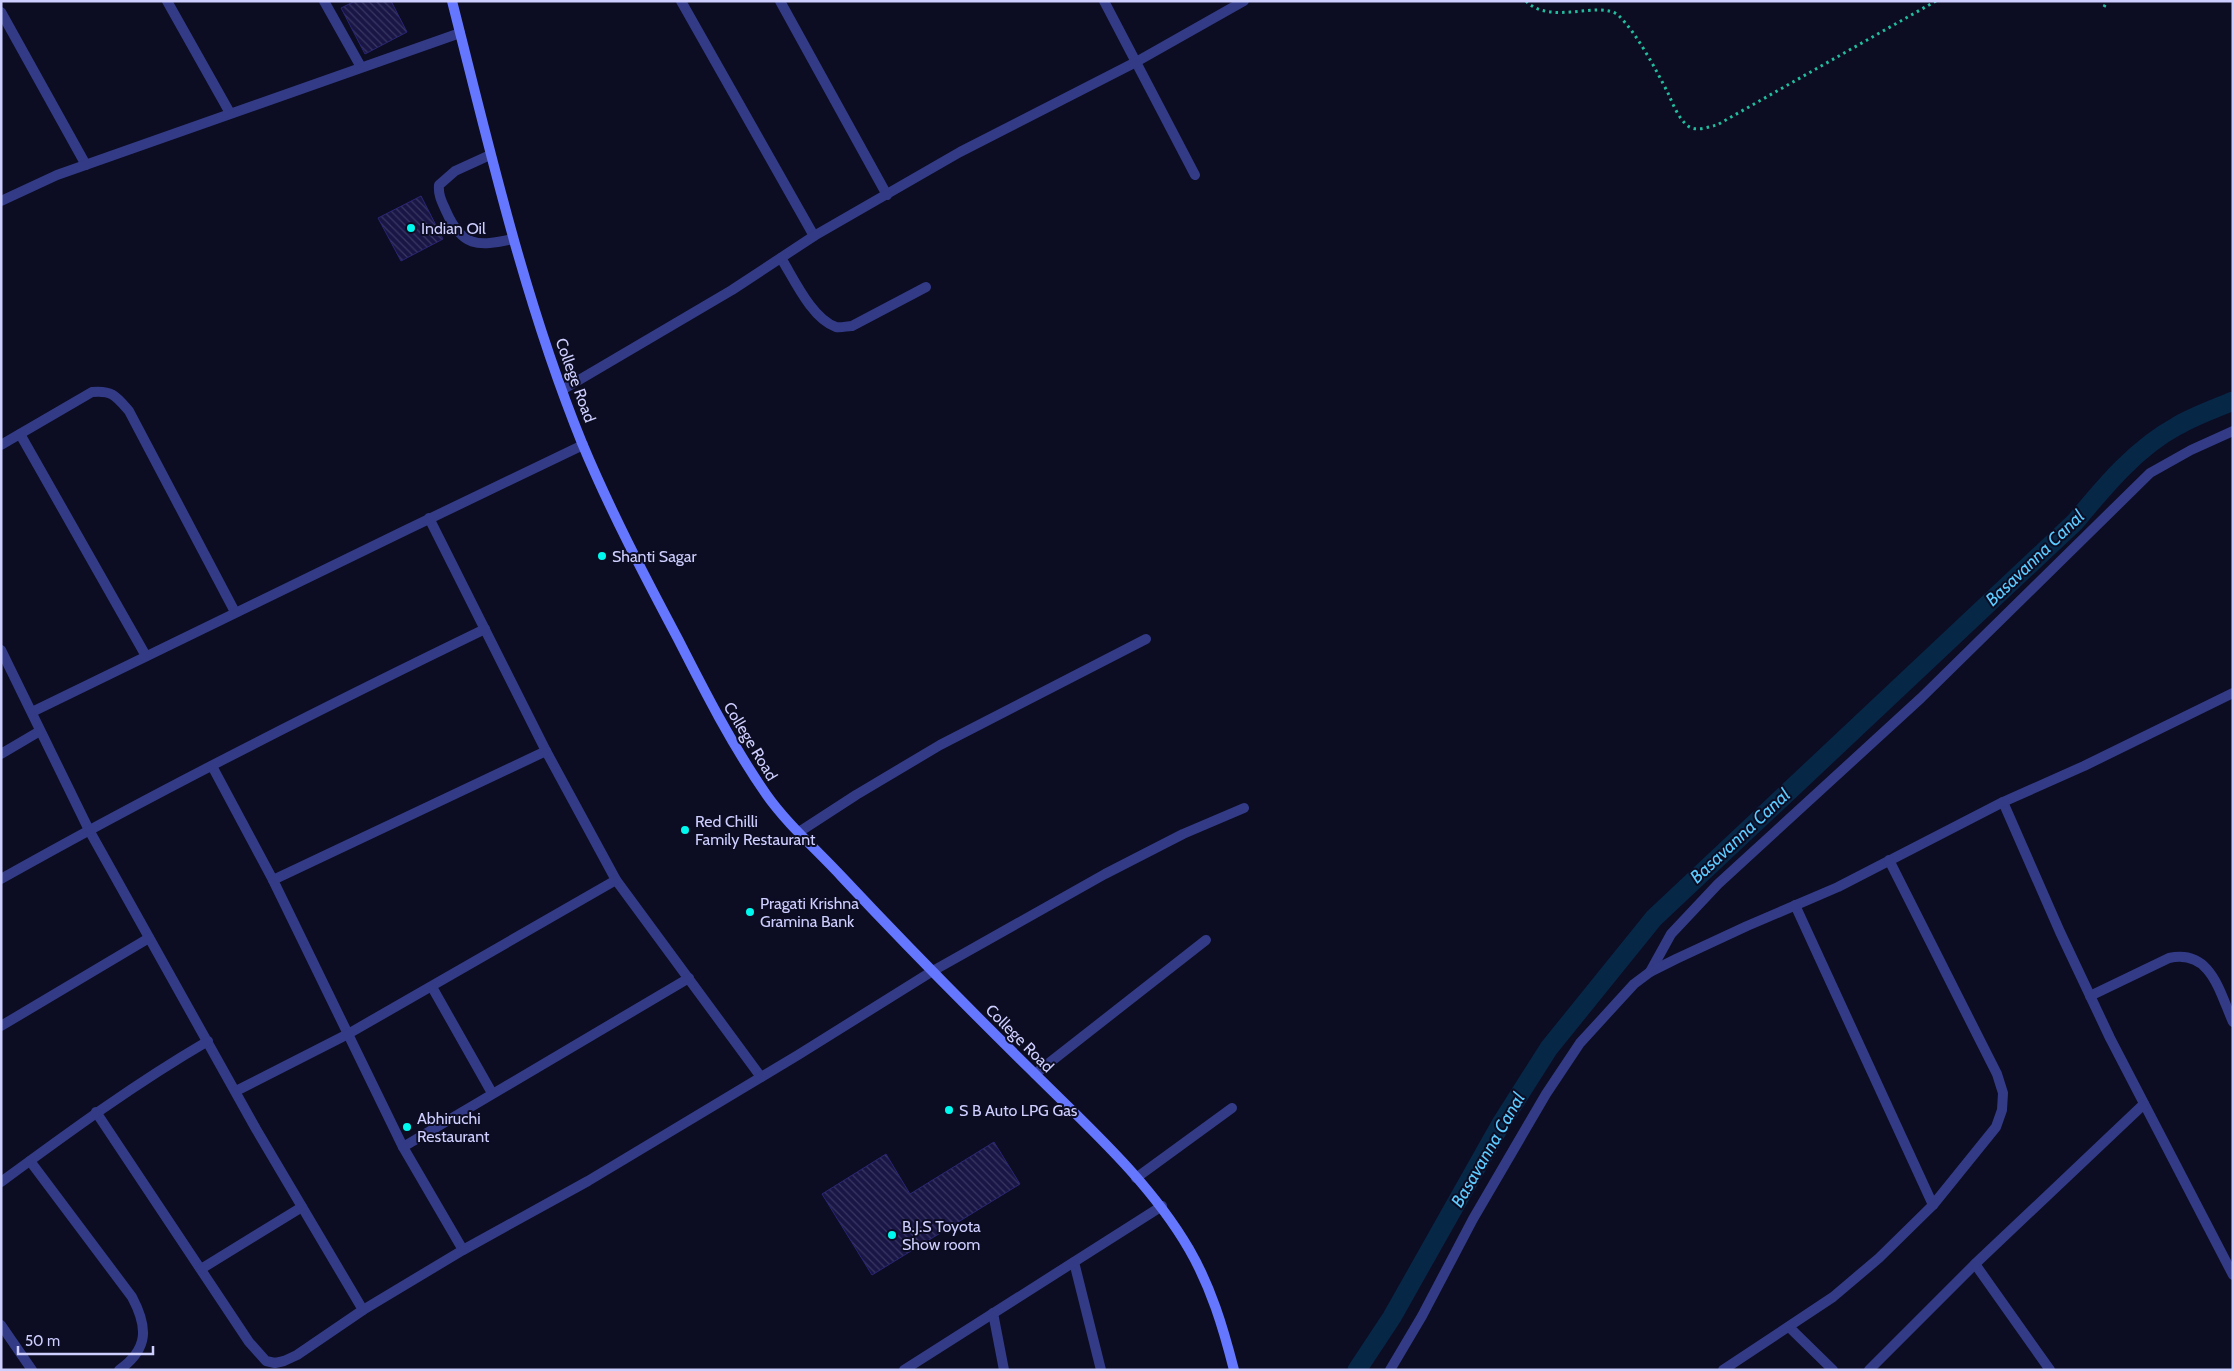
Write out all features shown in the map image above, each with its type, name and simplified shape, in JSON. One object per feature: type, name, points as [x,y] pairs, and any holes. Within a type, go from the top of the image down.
[{"type":"main road","name":"College Road","points":[[452,1],[513,239],[562,390],[583,445],[645,577],[712,704],[768,797],[799,832],[931,972],[1035,1074],[1162,1206],[1190,1250],[1210,1291],[1222,1324],[1234,1370]]},
{"type":"street","points":[[167,1],[230,113]]},
{"type":"street","points":[[324,1],[361,67]]},
{"type":"street","points":[[681,1],[814,236]]},
{"type":"street","points":[[780,1],[887,195]]},
{"type":"street","points":[[1104,1],[1195,175]]},
{"type":"street","points":[[562,390],[715,300],[814,236],[960,152],[1136,62],[1244,1]]},
{"type":"street","points":[[1,12],[86,165]]},
{"type":"street","points":[[1,201],[57,175],[460,33]]},
{"type":"street","points":[[490,155],[449,174],[439,185],[438,194],[452,226],[461,237],[474,243],[488,244],[513,239]]},
{"type":"street","points":[[781,258],[813,309],[824,321],[838,328],[852,326],[926,287]]},
{"type":"street","points":[[1,445],[92,392],[106,391],[118,398],[128,411],[235,612]]},
{"type":"street","points":[[1650,972],[1671,934],[1718,884],[1921,698],[2150,473],[2184,454],[2233,431]]},
{"type":"street","points":[[20,434],[146,656]]},
{"type":"street","points":[[32,712],[583,445]]},
{"type":"street","points":[[429,518],[546,751],[616,880],[761,1077]]},
{"type":"street","points":[[1,879],[89,830],[302,719],[485,629]]},
{"type":"street","points":[[799,832],[856,795],[940,745],[1146,639]]},
{"type":"street","points":[[1,650],[89,830],[302,1207],[363,1310]]},
{"type":"street","points":[[1390,1370],[1422,1316],[1473,1218],[1546,1094],[1580,1043],[1598,1021],[1634,984],[1650,972],[1747,926],[1838,888],[2003,802],[2084,766],[2233,693]]},
{"type":"street","points":[[1,754],[40,731]]},
{"type":"street","points":[[273,880],[546,751]]},
{"type":"street","points":[[212,766],[273,880],[403,1146],[464,1250]]},
{"type":"street","points":[[2003,802],[2090,996],[2233,1275]]},
{"type":"street","points":[[96,1112],[249,1342],[266,1361],[284,1362],[297,1356],[363,1310],[464,1250],[588,1182],[931,972],[1105,874],[1183,834],[1244,808]]},
{"type":"street","points":[[1723,1370],[1833,1297],[1879,1258],[1933,1205],[1996,1127],[2002,1110],[2003,1093],[1997,1074],[1889,860]]},
{"type":"street","points":[[236,1091],[348,1034],[616,880]]},
{"type":"street","points":[[1796,905],[1933,1205]]},
{"type":"street","points":[[1,1026],[149,938]]},
{"type":"street","points":[[1035,1074],[1206,940]]},
{"type":"street","points":[[2090,996],[2169,958],[2182,956],[2192,958],[2203,964],[2211,975],[2233,1022]]},
{"type":"street","points":[[403,1146],[689,978]]},
{"type":"street","points":[[432,987],[492,1093]]},
{"type":"street","points":[[1,1182],[96,1112],[208,1041]]},
{"type":"street","points":[[1869,1370],[1975,1264],[2144,1104]]},
{"type":"street","points":[[1136,1178],[1232,1108]]},
{"type":"street","points":[[30,1161],[132,1297],[139,1310],[144,1325],[139,1351],[119,1370]]},
{"type":"street","points":[[910,1368],[1162,1206]]},
{"type":"street","points":[[201,1269],[302,1207]]},
{"type":"street","points":[[1074,1262],[1101,1370]]},
{"type":"street","points":[[1975,1264],[2050,1370]]},
{"type":"street","points":[[993,1314],[1004,1370]]},
{"type":"street","points":[[1,1325],[32,1370]]},
{"type":"street","points":[[1789,1327],[1832,1370]]},
{"type":"path","points":[[1526,1],[1532,7],[1545,12],[1606,11],[1617,14],[1644,50],[1679,115],[1689,127],[1700,129],[1717,124],[1936,1]]},
{"type":"path","points":[[2104,7],[2107,1]]},
{"type":"building","points":[[355,1],[391,1],[407,32],[365,54],[341,8]]},
{"type":"building","name":"Indian Oil","points":[[421,196],[443,239],[401,261],[378,218]]},
{"type":"building","name":"B.J.S Toyota Show room","points":[[994,1142],[1020,1184],[872,1275],[822,1194],[886,1154],[910,1194]]},
{"type":"waterway","name":"Basavanna Canal","points":[[1357,1370],[1392,1317],[1502,1122],[1549,1048],[1654,918],[2075,522],[2109,482],[2134,457],[2148,445],[2177,426],[2233,401]]},
{"type":"place","name":"Indian Oil","points":[[411,228]]},
{"type":"place","name":"Shanti Sagar","points":[[602,556]]},
{"type":"place","name":"Red Chilli Family Restaurant","points":[[685,830]]},
{"type":"place","name":"Pragati Krishna Gramina Bank","points":[[750,912]]},
{"type":"place","name":"S B Auto LPG Gas","points":[[949,1110]]},
{"type":"place","name":"Abhiruchi Restaurant","points":[[407,1127]]},
{"type":"place","name":"B.J.S Toyota Show room","points":[[892,1235]]}]
